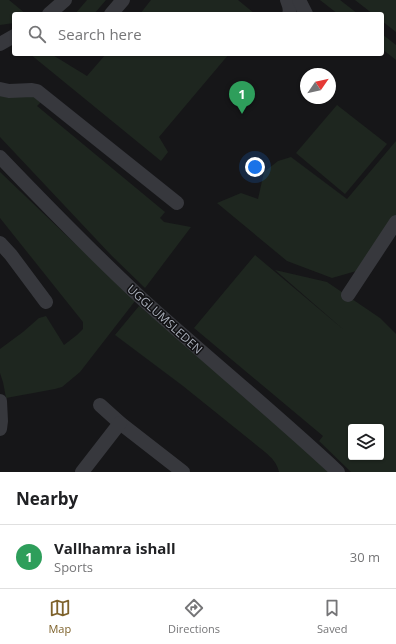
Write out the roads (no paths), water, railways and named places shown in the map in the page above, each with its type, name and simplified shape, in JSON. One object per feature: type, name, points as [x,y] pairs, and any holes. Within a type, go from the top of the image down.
[{"type":"street","points":[[51,12],[65,0]]},
{"type":"street","points":[[113,12],[123,0]]},
{"type":"street","points":[[287,0],[290,6],[290,12]]},
{"type":"street","points":[[298,0],[305,12]]},
{"type":"street","points":[[0,44],[12,37]]},
{"type":"street","points":[[0,89],[9,91],[32,90],[37,92],[177,203]]},
{"type":"street","name":"UGGLUMSLEDEN","points":[[0,158],[126,284],[338,472]]},
{"type":"street","points":[[348,295],[396,222]]},
{"type":"street","points":[[0,243],[11,255],[46,302]]},
{"type":"street","points":[[0,401],[0,424]]},
{"type":"street","points":[[100,405],[120,423],[183,472]]},
{"type":"street","points":[[82,472],[120,423]]},
{"type":"place","name":"Vallhamra ishall","points":[[242,114]]}]
